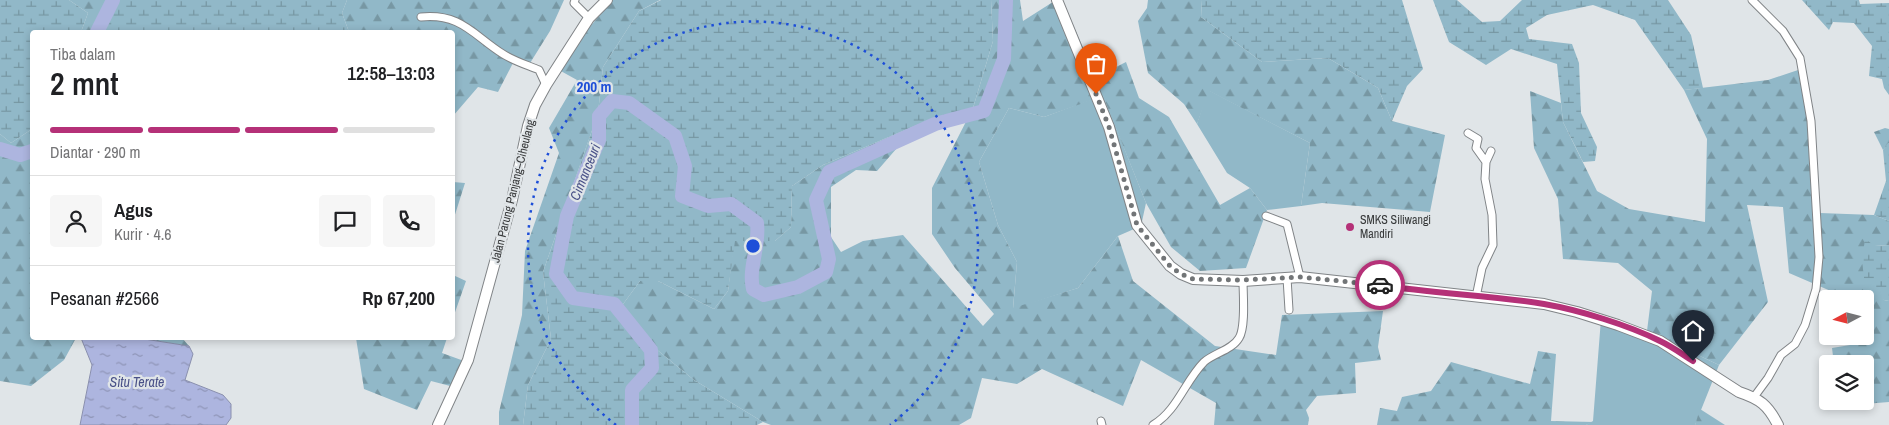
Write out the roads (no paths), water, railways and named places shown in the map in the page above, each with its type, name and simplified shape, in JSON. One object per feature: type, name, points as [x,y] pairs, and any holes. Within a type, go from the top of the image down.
[{"type":"main road","name":"Jalan Parung Panjang–Ciheulang","points":[[438,425],[468,360],[512,200],[528,126],[546,85],[589,18],[606,0]]},
{"type":"main road","points":[[1057,0],[1109,127],[1137,225],[1170,266],[1181,274],[1193,279],[1243,280],[1300,277],[1544,304],[1577,312],[1660,341],[1739,392],[1754,397],[1771,410],[1778,425]]},
{"type":"street","points":[[575,0],[574,3],[589,18]]},
{"type":"street","points":[[1752,0],[1783,31],[1800,58],[1811,121],[1819,257],[1816,289],[1805,325],[1794,344],[1781,355],[1768,378],[1754,397]]},
{"type":"street","points":[[421,17],[442,17],[460,22],[507,56],[539,70],[546,85]]},
{"type":"street","points":[[1468,133],[1478,139],[1476,148],[1486,162]]},
{"type":"street","points":[[1476,297],[1482,268],[1493,244],[1492,215],[1484,179],[1486,162],[1491,151]]},
{"type":"street","points":[[1266,216],[1287,224],[1300,277]]},
{"type":"street","points":[[1287,278],[1289,310]]},
{"type":"street","points":[[1153,425],[1171,408],[1202,365],[1234,344],[1239,338],[1242,329],[1243,280]]},
{"type":"water","name":"Situ Terate","points":[[82,340],[151,340],[189,346],[193,354],[185,380],[223,395],[231,404],[231,418],[226,425],[80,425],[92,365]]},
{"type":"waterway","name":"Cimanceuri","points":[[98,30],[113,0]]},
{"type":"waterway","name":"Cimanceuri","points":[[632,425],[632,390],[652,368],[651,350],[614,304],[573,298],[556,274],[567,216],[599,140],[599,116],[612,101],[629,103],[675,136],[685,166],[682,196],[708,206],[731,204],[757,223],[757,240],[752,273],[753,289],[764,295],[798,287],[826,272],[829,259],[816,200],[829,172],[935,124],[984,111],[1004,59],[1006,0]]},
{"type":"waterway","name":"Cimanceuri","points":[[0,149],[20,155],[30,152]]},
{"type":"place","name":"SMKS Siliwangi Mandiri","points":[[1350,227]]}]
